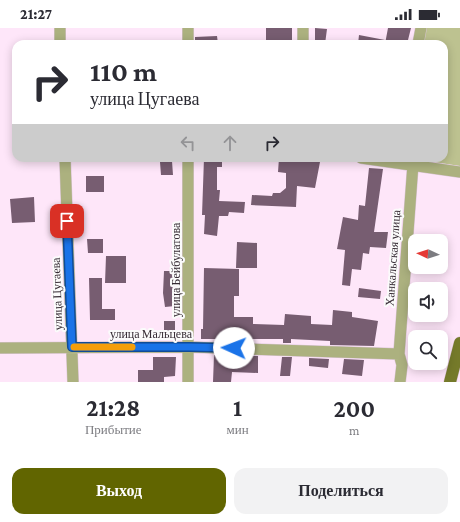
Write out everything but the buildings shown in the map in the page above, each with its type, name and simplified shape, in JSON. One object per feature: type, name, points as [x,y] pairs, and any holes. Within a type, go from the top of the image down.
[{"type":"main road","points":[[450,382],[460,343]]},
{"type":"street","points":[[60,28],[60,40]]},
{"type":"street","points":[[188,28],[188,40]]},
{"type":"street","points":[[303,28],[303,40]]},
{"type":"street","points":[[419,40],[421,28]]},
{"type":"street","name":"улица Цугаева","points":[[65,162],[73,382]]},
{"type":"street","name":"улица Бейбулатова","points":[[188,162],[188,382]]},
{"type":"street","points":[[402,162],[460,172]]},
{"type":"street","name":"Ханкальская улица","points":[[399,354],[412,164]]},
{"type":"street","name":"улица Мальцева","points":[[0,348],[189,347],[399,354]]},
{"type":"street","points":[[399,354],[402,365],[400,379]]},
{"type":"green space","points":[[426,28],[460,28],[460,166],[434,162],[448,162],[448,40],[423,40]]},
{"type":"slow traffic","points":[[74,347],[132,347]]},
{"type":"route","points":[[67,221],[72,347],[234,348]]}]
